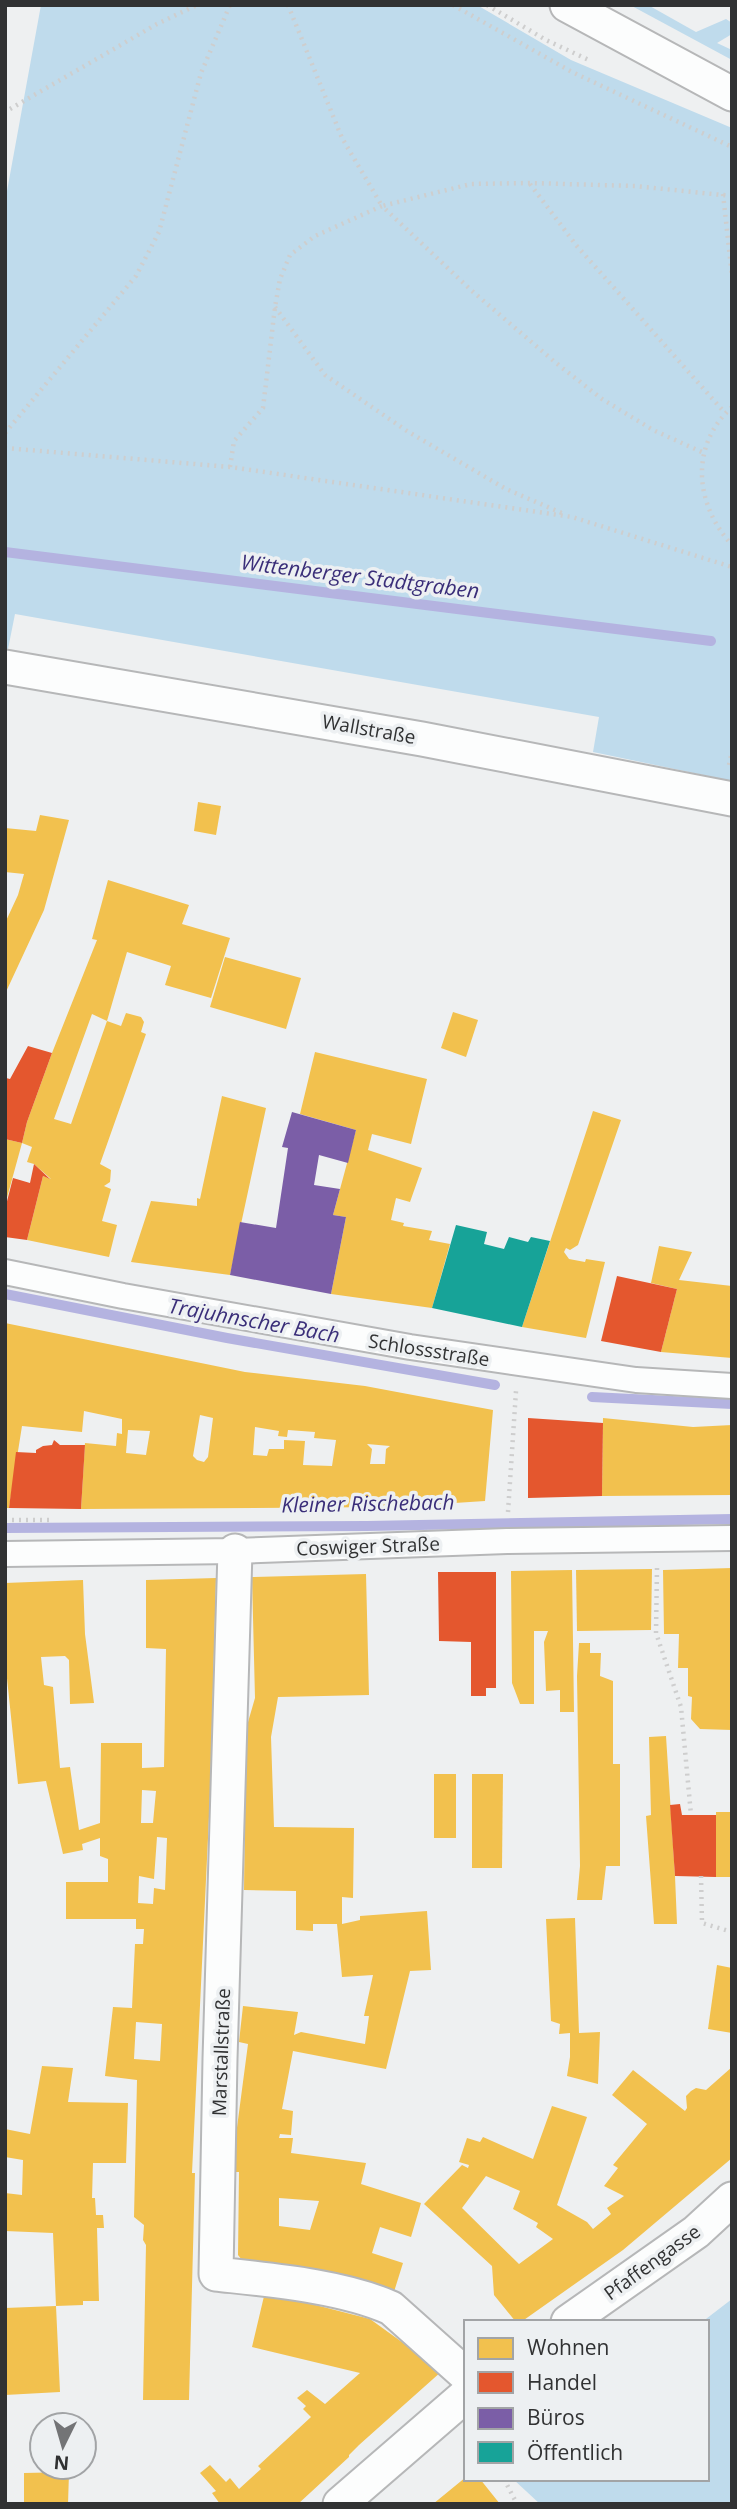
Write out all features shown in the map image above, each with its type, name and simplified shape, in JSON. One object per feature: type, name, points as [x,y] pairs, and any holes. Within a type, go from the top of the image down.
[{"type":"street","points":[[567,5],[732,94]]},
{"type":"street","name":"Wallstraße","points":[[5,667],[422,738],[732,799]]},
{"type":"street","name":"Schlossstraße","points":[[5,1272],[136,1299],[410,1347],[636,1380],[732,1386]]},
{"type":"street","name":"Coswiger Straße","points":[[5,1554],[732,1538]]},
{"type":"street","name":"Marstallstraße","points":[[235,1551],[216,2274],[277,2281],[391,2308],[464,2373]]},
{"type":"street","name":"Pfaffengasse","points":[[571,2320],[696,2232],[732,2199]]},
{"type":"street","points":[[340,2504],[464,2397]]},
{"type":"path","points":[[10,109],[157,24],[197,5]]},
{"type":"path","points":[[5,433],[136,276],[159,232],[201,73],[230,5]]},
{"type":"path","points":[[288,5],[342,138],[382,206],[472,291],[602,399],[653,430],[704,453]]},
{"type":"path","points":[[453,5],[572,72],[732,147]]},
{"type":"path","points":[[530,183],[576,245],[725,413]]},
{"type":"path","points":[[230,467],[234,441],[263,408],[280,279],[290,256],[315,236],[382,206],[471,184],[635,186],[732,195]]},
{"type":"path","points":[[723,194],[732,276]]},
{"type":"path","points":[[275,307],[325,375],[407,431],[495,483],[614,533],[732,567]]},
{"type":"path","points":[[732,407],[712,431],[704,453],[701,478],[705,502],[715,525],[732,545]]},
{"type":"path","points":[[5,448],[230,467],[572,517]]},
{"type":"path","points":[[508,1508],[516,1392]]},
{"type":"path","points":[[657,1539],[656,1633],[681,1707],[691,1815]]},
{"type":"path","points":[[701,1876],[702,1923],[732,1932]]},
{"type":"path","points":[[504,2481],[517,2504]]},
{"type":"shaded area","points":[[41,5],[477,5],[571,60],[732,128],[732,781],[593,752],[599,717],[15,614],[8,649],[5,648],[5,202]]},
{"type":"shaded area","points":[[630,5],[648,5],[696,32],[726,19],[732,23],[732,34],[717,43],[732,50],[732,60]]},
{"type":"shaded area","points":[[732,2299],[732,2504],[540,2504],[515,2481],[709,2481],[709,2320],[705,2320]]},
{"type":"building: Wohnen","points":[[198,802],[221,806],[216,835],[194,831]]},
{"type":"building: Wohnen","points":[[40,815],[69,820],[44,910],[5,994],[5,923],[24,874],[5,872],[5,828],[36,831]]},
{"type":"building: Wohnen","points":[[108,880],[189,905],[182,924],[230,938],[211,998],[165,985],[171,966],[127,952],[107,1021],[121,1026],[126,1013],[141,1017],[144,1022],[141,1032],[146,1034],[100,1164],[111,1170],[110,1182],[104,1186],[111,1189],[102,1221],[117,1225],[109,1257],[27,1240],[43,1176],[51,1179],[34,1164],[27,1162],[32,1147],[22,1143],[52,1053],[97,940],[92,939]],"holes":[[[92,1014],[107,1021],[71,1124],[54,1119]]]},
{"type":"building: Wohnen","points":[[225,957],[301,978],[286,1029],[210,1007]]},
{"type":"building: Wohnen","points":[[453,1012],[478,1020],[466,1057],[441,1048]]},
{"type":"building: Wohnen","points":[[315,1052],[427,1079],[411,1144],[372,1134],[368,1150],[422,1168],[410,1202],[396,1198],[391,1220],[404,1223],[403,1226],[432,1231],[429,1240],[450,1244],[432,1308],[331,1294],[346,1217],[333,1215],[356,1130],[300,1114]]},
{"type":"building: Wohnen","points":[[222,1096],[266,1108],[230,1275],[131,1262],[151,1201],[197,1206]]},
{"type":"building: Wohnen","points":[[593,1111],[621,1120],[578,1245],[570,1250],[566,1248],[564,1252],[569,1259],[605,1262],[586,1338],[522,1327]]},
{"type":"building: Wohnen","points":[[5,1139],[22,1143],[5,1205]]},
{"type":"building: Wohnen","points":[[659,1246],[692,1252],[679,1280],[732,1286],[732,1358],[661,1352],[677,1289],[651,1283]]},
{"type":"building: Wohnen","points":[[5,1323],[245,1372],[365,1386],[493,1410],[485,1501],[394,1507],[81,1509],[85,1443],[116,1446],[117,1433],[122,1434],[122,1419],[84,1411],[82,1432],[22,1426],[9,1508],[5,1508]],"holes":[[[200,1415],[213,1418],[208,1457],[204,1462],[193,1456]],[[255,1427],[279,1431],[278,1436],[287,1437],[288,1430],[315,1432],[314,1438],[336,1440],[332,1466],[303,1465],[305,1441],[284,1440],[284,1449],[269,1449],[267,1456],[253,1455]],[[128,1430],[150,1431],[146,1455],[126,1453]],[[367,1444],[390,1446],[386,1449],[385,1464],[370,1464],[372,1449]]]},
{"type":"building: Wohnen","points":[[603,1418],[693,1427],[732,1425],[732,1495],[602,1496]]},
{"type":"building: Wohnen","points":[[732,1568],[732,1730],[700,1729],[691,1719],[692,1697],[688,1696],[688,1668],[678,1668],[679,1634],[664,1634],[663,1570]]},
{"type":"building: Wohnen","points":[[652,1569],[651,1630],[577,1631],[576,1570]]},
{"type":"building: Wohnen","points":[[572,1570],[574,1712],[560,1712],[560,1690],[546,1691],[544,1642],[548,1631],[534,1631],[534,1704],[520,1704],[512,1683],[511,1571]]},
{"type":"building: Wohnen","points":[[366,1574],[369,1695],[278,1697],[271,1737],[274,1827],[354,1828],[353,1898],[342,1897],[342,1924],[360,1920],[360,1916],[427,1911],[431,1970],[410,1971],[386,2069],[293,2051],[282,2109],[293,2111],[291,2135],[280,2134],[279,2138],[293,2138],[291,2153],[366,2163],[361,2184],[421,2203],[411,2237],[380,2227],[372,2253],[403,2263],[393,2295],[246,2265],[238,2255],[239,2172],[234,2172],[248,2044],[239,2042],[243,2006],[298,2012],[294,2035],[301,2032],[365,2044],[369,2016],[364,2016],[373,1975],[342,1977],[337,1924],[313,1924],[313,1931],[296,1930],[296,1891],[244,1890],[246,1729],[255,1698],[252,1577]],"holes":[[[279,2198],[319,2201],[310,2230],[279,2226]]]},
{"type":"building: Wohnen","points":[[216,1578],[210,1796],[192,2173],[195,2173],[189,2400],[143,2400],[146,2245],[143,2240],[144,2225],[134,2217],[137,2080],[105,2076],[113,2007],[132,2008],[135,1944],[143,1944],[144,1929],[136,1929],[136,1919],[66,1919],[66,1882],[108,1882],[108,1859],[100,1856],[100,1838],[82,1844],[83,1850],[63,1854],[46,1781],[18,1784],[5,1659],[5,1583],[83,1580],[85,1634],[94,1703],[70,1704],[69,1660],[65,1656],[41,1657],[44,1685],[53,1687],[60,1768],[70,1767],[79,1830],[100,1823],[101,1743],[142,1743],[142,1768],[164,1767],[166,1649],[146,1648],[146,1580]],"holes":[[[142,1790],[156,1791],[153,1823],[141,1823]],[[157,1837],[167,1838],[165,1890],[154,1888],[153,1904],[138,1903],[139,1876],[154,1879]],[[136,2022],[162,2024],[160,2061],[134,2059]]]},
{"type":"building: Wohnen","points":[[579,1643],[590,1643],[590,1653],[601,1653],[600,1676],[613,1681],[613,1764],[620,1764],[620,1866],[606,1866],[602,1900],[577,1900],[580,1866],[577,1676]]},
{"type":"building: Wohnen","points":[[666,1736],[677,1924],[654,1924],[646,1816],[651,1815],[649,1737]]},
{"type":"building: Wohnen","points":[[434,1774],[456,1774],[456,1838],[434,1838]]},
{"type":"building: Wohnen","points":[[472,1774],[503,1774],[502,1868],[472,1868]]},
{"type":"building: Wohnen","points":[[716,1812],[732,1812],[732,1877],[716,1877]]},
{"type":"building: Wohnen","points":[[575,1918],[579,2033],[600,2032],[598,2084],[567,2076],[570,2033],[559,2034],[560,2024],[551,2021],[546,1919]]},
{"type":"building: Wohnen","points":[[717,1965],[732,1968],[732,2033],[708,2029]]},
{"type":"building: Wohnen","points":[[42,2066],[73,2068],[68,2102],[128,2103],[126,2163],[93,2163],[92,2198],[95,2198],[96,2215],[103,2215],[104,2228],[97,2228],[99,2301],[83,2301],[83,2305],[56,2306],[53,2233],[5,2231],[5,2193],[22,2195],[23,2160],[5,2157],[5,2129],[30,2134]]},
{"type":"building: Wohnen","points":[[732,2067],[732,2158],[623,2250],[524,2320],[514,2320],[494,2295],[492,2266],[424,2204],[462,2165],[468,2168],[469,2165],[459,2162],[467,2138],[480,2142],[483,2137],[533,2159],[552,2106],[587,2117],[557,2205],[587,2222],[593,2229],[611,2214],[607,2208],[624,2196],[604,2186],[618,2168],[613,2165],[647,2124],[612,2095],[633,2070],[685,2111],[686,2096],[696,2088],[706,2090]],"holes":[[[486,2176],[520,2191],[513,2209],[538,2223],[536,2227],[553,2239],[519,2264],[462,2208]]]},
{"type":"building: Wohnen","points":[[265,2292],[370,2319],[442,2371],[298,2504],[220,2504],[212,2493],[216,2491],[200,2473],[210,2465],[226,2482],[230,2478],[239,2489],[261,2469],[258,2466],[311,2417],[303,2409],[306,2406],[297,2398],[307,2390],[325,2404],[360,2373],[252,2347]]},
{"type":"building: Wohnen","points":[[56,2306],[60,2392],[5,2395],[5,2308]]},
{"type":"building: Wohnen","points":[[24,2473],[28,2473],[28,2481],[69,2481],[68,2504],[24,2504]]},
{"type":"building: Wohnen","points":[[464,2479],[464,2481],[482,2481],[500,2504],[433,2504]]},
{"type":"building: Handel","points":[[28,1046],[52,1053],[22,1143],[5,1139],[5,1081],[6,1078],[10,1079]]},
{"type":"building: Handel","points":[[34,1164],[50,1179],[43,1176],[27,1240],[5,1237],[5,1209],[13,1178],[30,1183]]},
{"type":"building: Handel","points":[[617,1276],[677,1289],[661,1352],[601,1341]]},
{"type":"building: Handel","points":[[528,1418],[603,1423],[602,1496],[528,1498]]},
{"type":"building: Handel","points":[[54,1440],[60,1445],[85,1445],[81,1509],[9,1508],[16,1452],[36,1453],[36,1450],[43,1446],[52,1445]]},
{"type":"building: Handel","points":[[438,1572],[496,1572],[496,1688],[486,1688],[486,1696],[471,1696],[471,1642],[439,1641]]},
{"type":"building: Handel","points":[[680,1804],[682,1815],[716,1815],[716,1877],[675,1876],[670,1805]]},
{"type":"building: Büros","points":[[292,1112],[356,1130],[348,1163],[319,1155],[314,1185],[340,1189],[333,1215],[346,1217],[331,1294],[230,1275],[240,1222],[276,1228],[288,1148],[282,1147]]},
{"type":"building: Öffentlich","points":[[456,1225],[487,1232],[484,1244],[504,1249],[509,1237],[528,1242],[531,1237],[550,1241],[522,1327],[432,1308]]},
{"type":"waterway","name":"Wittenberger Stadtgraben","points":[[5,552],[711,641]]},
{"type":"waterway","name":"Trajuhnscher Bach","points":[[5,1294],[227,1338],[495,1385]]},
{"type":"waterway","name":"Trajuhnscher Bach","points":[[592,1397],[732,1404]]},
{"type":"waterway","name":"Kleiner Rischebach","points":[[5,1528],[367,1526],[732,1519]]}]
